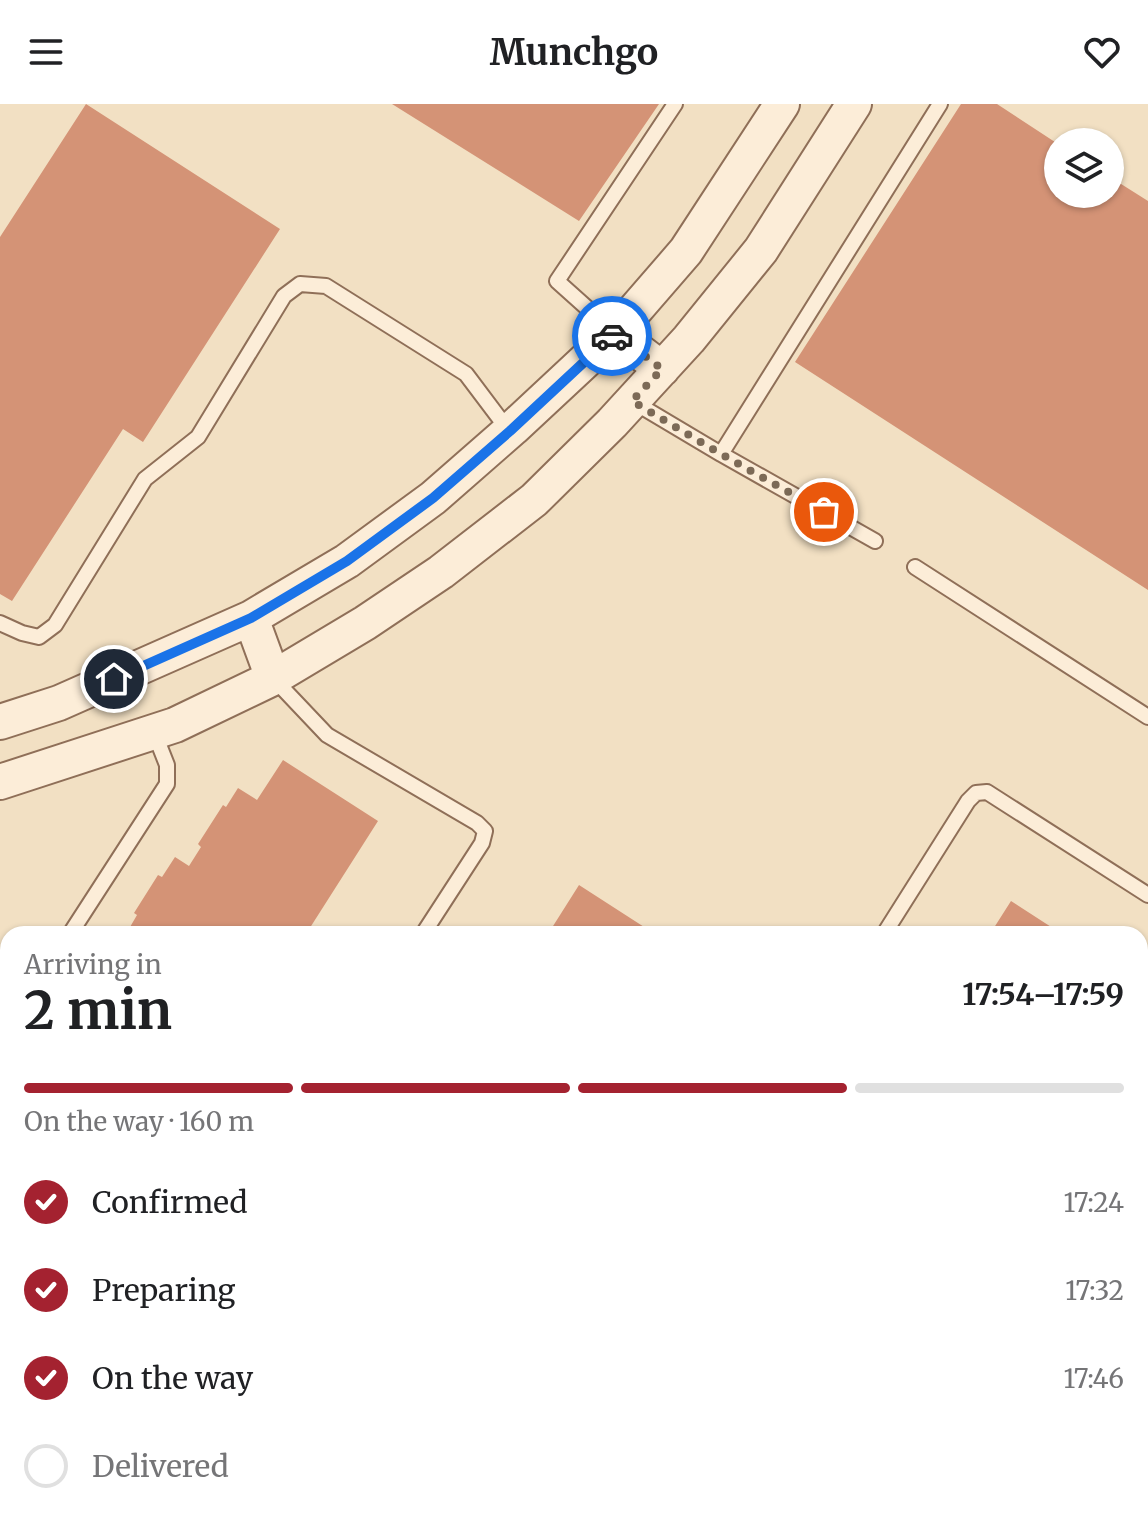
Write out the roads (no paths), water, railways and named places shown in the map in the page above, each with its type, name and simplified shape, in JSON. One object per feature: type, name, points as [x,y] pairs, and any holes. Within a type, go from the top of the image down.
[{"type":"street","points":[[0,722],[59,703],[251,618],[347,561],[433,498],[615,333],[686,251],[782,104]]},
{"type":"street","points":[[0,782],[175,725],[273,678],[365,623],[441,572],[534,500],[662,369],[761,250],[854,104]]},
{"type":"street","points":[[615,333],[662,369]]},
{"type":"street","points":[[251,618],[273,678]]},
{"type":"lane","points":[[615,333],[557,281],[675,104]]},
{"type":"lane","points":[[721,454],[940,104]]},
{"type":"lane","points":[[0,623],[39,637],[55,625],[145,479],[198,437],[284,296],[300,284],[326,286],[466,374],[510,431]]},
{"type":"lane","points":[[632,401],[875,541]]},
{"type":"lane","points":[[915,567],[1148,717]]},
{"type":"lane","points":[[273,678],[327,735],[477,823],[485,831],[482,843],[428,926]]},
{"type":"lane","points":[[75,926],[167,784],[167,765],[154,732]]},
{"type":"lane","points":[[889,926],[976,793],[987,792],[1148,895]]}]
